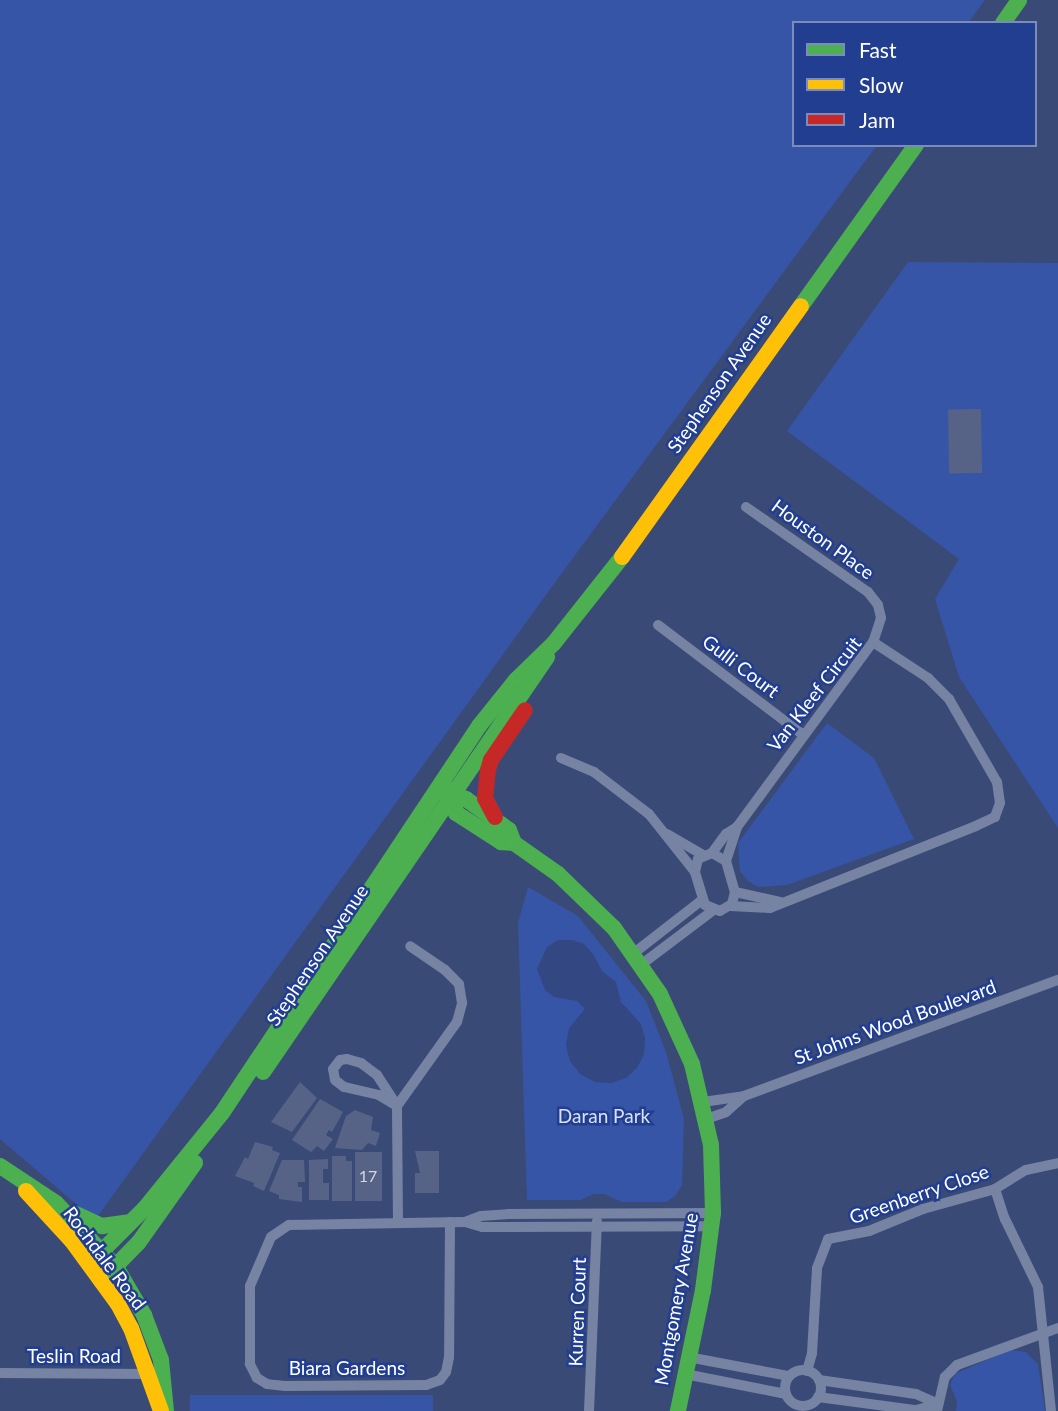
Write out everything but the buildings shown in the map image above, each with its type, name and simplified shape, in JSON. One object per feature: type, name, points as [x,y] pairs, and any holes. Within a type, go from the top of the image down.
[{"type":"main road","points":[[1004,21],[1019,0]]},
{"type":"main road","name":"Stephenson Avenue","points":[[89,1264],[104,1252],[172,1178],[222,1113],[340,941],[374,880],[454,763],[516,680],[554,643],[618,562],[915,147]]},
{"type":"main road","name":"Stephenson Avenue","points":[[101,1281],[168,1205],[295,1028],[452,794],[535,678],[554,643]]},
{"type":"main road","points":[[499,822],[485,798],[488,770],[491,760],[529,705],[535,678]]},
{"type":"main road","points":[[374,880],[428,808],[452,794],[454,763]]},
{"type":"main road","name":"Montgomery Avenue","points":[[452,794],[467,799],[499,822],[509,830],[514,843],[588,900],[638,958],[681,1037],[703,1102],[714,1181],[713,1219],[678,1411]]},
{"type":"main road","name":"Montgomery Avenue","points":[[452,794],[456,813],[501,842],[514,843]]},
{"type":"main road","name":"Rochdale Road","points":[[0,1166],[89,1264],[101,1281],[131,1328],[147,1374],[164,1411]]},
{"type":"main road","name":"Rochdale Road","points":[[8,1176],[56,1203],[116,1267],[144,1315],[161,1360],[164,1411]]},
{"type":"main road","points":[[56,1203],[102,1226],[133,1221]]},
{"type":"street","name":"Houston Place","points":[[746,507],[868,592],[878,605],[881,618],[873,642]]},
{"type":"street","name":"Gulli Court","points":[[658,625],[803,734]]},
{"type":"street","name":"Van Kleef Circuit","points":[[726,862],[737,827],[873,642],[928,678],[950,699],[998,782],[1000,803],[995,817],[976,826],[770,908],[730,906]]},
{"type":"street","points":[[561,758],[581,764],[649,814],[695,872]]},
{"type":"street","name":"Van Kleef Circuit","points":[[708,854],[726,834],[737,827]]},
{"type":"street","points":[[638,958],[712,911],[730,906],[735,892],[726,862],[665,832]]},
{"type":"street","points":[[708,854],[696,861],[695,872],[702,900],[712,911]]},
{"type":"street","points":[[735,892],[783,902]]},
{"type":"street","points":[[638,958],[702,900]]},
{"type":"street","points":[[397,1106],[457,1022],[462,1003],[456,979],[410,946]]},
{"type":"street","name":"St Johns Wood Boulevard","points":[[703,1102],[744,1096],[1058,980]]},
{"type":"street","points":[[397,1106],[379,1095],[351,1090],[338,1084],[333,1075],[336,1063],[347,1059],[369,1068],[384,1084],[397,1106],[398,1223]]},
{"type":"street","name":"St Johns Wood Boulevard","points":[[706,1119],[726,1112],[744,1096]]},
{"type":"street","name":"Greenberry Close","points":[[807,1371],[812,1353],[817,1268],[828,1239],[869,1231],[923,1209],[995,1189],[1026,1170],[1058,1163]]},
{"type":"street","points":[[995,1189],[1005,1219],[1038,1287],[1051,1411]]},
{"type":"street","name":"Biara Gardens","points":[[450,1223],[449,1357],[447,1369],[440,1380],[426,1385],[285,1386],[261,1382],[250,1364],[250,1286],[274,1234],[284,1226],[450,1223],[465,1222],[481,1216],[508,1214],[597,1220],[713,1219]]},
{"type":"street","name":"Kurren Court","points":[[589,1411],[597,1220]]},
{"type":"street","points":[[938,1408],[945,1377],[957,1364],[1058,1328]]},
{"type":"street","points":[[688,1357],[789,1376],[798,1371],[807,1371],[819,1380],[916,1394],[938,1408]]},
{"type":"street","name":"Teslin Road","points":[[0,1373],[147,1374]]},
{"type":"street","points":[[685,1374],[786,1394],[798,1408],[818,1397],[915,1410],[938,1408]]},
{"type":"street","points":[[786,1394],[789,1376]]},
{"type":"street","points":[[818,1397],[819,1380]]},
{"type":"green space","points":[[0,0],[985,0],[969,21],[792,21],[792,147],[876,147],[548,592],[95,1220],[0,1139]]},
{"type":"green space","points":[[908,262],[1058,263],[1058,828],[959,677],[935,599],[959,559],[787,431]]},
{"type":"green space","points":[[827,723],[874,758],[914,839],[787,885],[758,887],[748,881],[740,871],[738,843]]},
{"type":"green space","name":"Daran Park","points":[[528,887],[578,916],[646,1001],[666,1052],[684,1119],[682,1185],[675,1196],[666,1202],[622,1202],[604,1194],[593,1194],[581,1200],[527,1200],[518,923]]},
{"type":"green space","points":[[1009,1350],[1026,1352],[1038,1364],[1045,1411],[956,1411],[957,1401],[950,1385],[955,1374]]},
{"type":"green space","points":[[190,1395],[433,1395],[433,1411],[190,1411]]},
{"type":"shaded area","points":[[558,940],[572,940],[584,944],[602,971],[616,982],[621,1002],[641,1024],[645,1038],[644,1054],[637,1068],[626,1078],[611,1083],[595,1082],[580,1074],[570,1061],[566,1045],[569,1028],[585,1009],[577,1001],[554,997],[545,990],[537,969],[547,947]]},
{"type":"traffic: fast","points":[[1004,21],[1019,0]]},
{"type":"traffic: fast","points":[[801,306],[915,147]]},
{"type":"traffic: fast","points":[[89,1264],[145,1208],[222,1113],[479,726],[516,680],[554,643],[622,557]]},
{"type":"traffic: fast","points":[[263,1072],[547,657]]},
{"type":"traffic: fast","points":[[453,790],[456,813],[501,842],[514,843],[558,874],[614,928],[660,994],[692,1064],[711,1145],[713,1213],[703,1290],[678,1411]]},
{"type":"traffic: fast","points":[[447,797],[452,794],[466,799],[509,830],[514,843]]},
{"type":"traffic: fast","points":[[101,1281],[139,1242],[195,1163]]},
{"type":"traffic: fast","points":[[0,1166],[56,1203],[116,1267],[144,1315],[161,1360],[166,1411]]},
{"type":"traffic: fast","points":[[76,1214],[102,1226],[131,1222]]},
{"type":"traffic: slow","points":[[622,557],[801,306]]},
{"type":"traffic: slow","points":[[26,1191],[72,1241],[118,1304],[131,1328],[161,1411]]},
{"type":"traffic: jam","points":[[495,817],[485,798],[488,770],[491,760],[525,710]]}]
